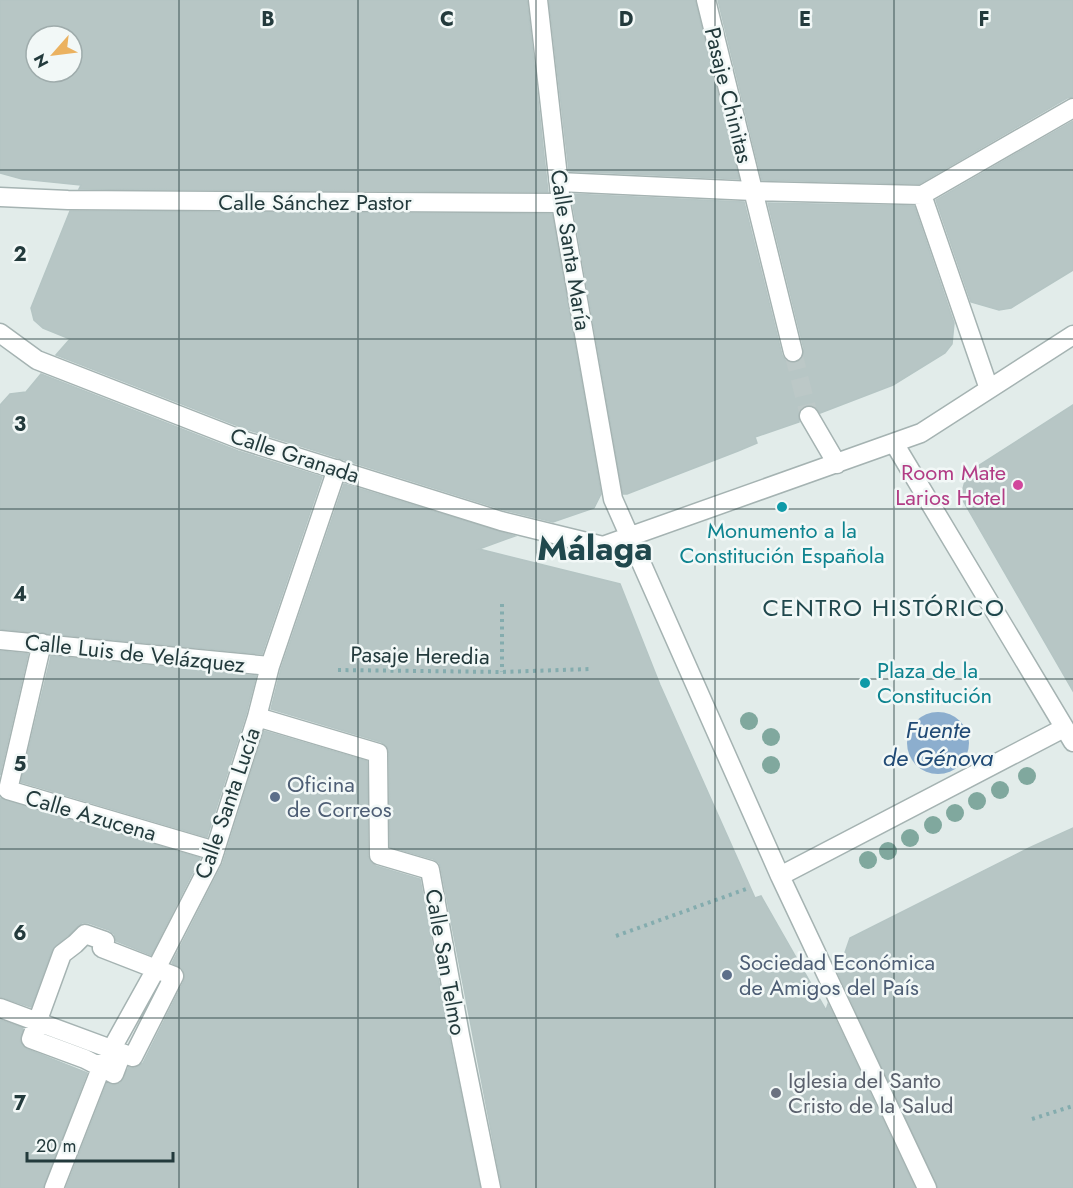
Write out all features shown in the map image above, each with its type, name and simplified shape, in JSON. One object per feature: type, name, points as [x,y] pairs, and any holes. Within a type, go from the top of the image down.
[{"type":"street","name":"Calle Santa María","points":[[538,0],[561,203],[613,499],[780,876],[927,1188]]},
{"type":"street","name":"Pasaje Chinitas","points":[[706,0],[794,351]]},
{"type":"street","points":[[989,389],[922,195],[1073,108]]},
{"type":"street","name":"Pasaje Chinitas","points":[[559,182],[753,191],[922,195]]},
{"type":"street","name":"Calle Sánchez Pastor","points":[[0,197],[68,200],[561,203]]},
{"type":"street","name":"Calle Granada","points":[[0,333],[37,360],[242,440],[501,521],[603,546],[630,537]]},
{"type":"street","points":[[630,537],[921,433],[1073,335]]},
{"type":"street","points":[[809,416],[837,464]]},
{"type":"street","points":[[780,876],[1069,735],[894,443]]},
{"type":"street","name":"Calle Santa Lucía","points":[[54,1188],[101,1068],[156,969],[214,851],[257,717],[270,666],[337,469]]},
{"type":"street","name":"Calle Luis de Velázquez","points":[[0,640],[270,666]]},
{"type":"street","name":"Calle Azucena","points":[[42,644],[8,790],[214,851]]},
{"type":"street","name":"Calle San Telmo","points":[[257,717],[378,753],[379,855],[429,870],[491,1188]]},
{"type":"street","points":[[85,934],[105,941],[102,948],[156,969],[174,976],[133,1058],[122,1053],[114,1074],[85,1059],[32,1039],[62,954],[85,934]]},
{"type":"street","points":[[0,1008],[111,1049]]},
{"type":"path","name":"Pasaje Heredia","points":[[502,604],[502,672]]},
{"type":"path","name":"Pasaje Heredia","points":[[338,670],[502,672],[591,669]]},
{"type":"path","points":[[616,936],[780,876]]},
{"type":"path","points":[[1032,1119],[1073,1106]]},
{"type":"water","name":"Fuente de Génova","points":[[938,712],[955,717],[960,721],[964,726],[969,743],[964,760],[960,765],[955,769],[938,774],[921,769],[916,765],[912,760],[907,743],[912,726],[916,721],[921,717]]},
{"type":"building","points":[[0,0],[527,0],[548,192],[79,189],[81,185],[22,179],[0,173]]},
{"type":"building","points":[[549,0],[695,0],[739,179],[569,171]]},
{"type":"building","points":[[718,0],[1073,0],[1073,97],[1067,98],[919,184],[762,180]]},
{"type":"building","points":[[1073,121],[1073,270],[1011,308],[999,310],[971,302],[936,200]]},
{"type":"building","points":[[571,194],[744,202],[782,355],[790,363],[801,360],[804,349],[768,203],[914,206],[954,323],[952,344],[945,353],[893,385],[820,413],[814,406],[804,406],[799,411],[799,422],[755,437],[757,443],[623,494]]},
{"type":"building","points":[[70,211],[552,214],[601,494],[594,508],[553,522],[504,510],[246,429],[56,355],[70,339],[43,328],[34,320],[31,308]]},
{"type":"building","points":[[41,374],[238,451],[322,477],[262,654],[0,629],[0,405],[10,394],[26,392]]},
{"type":"building","points":[[1073,405],[1073,691],[961,497],[967,473]]},
{"type":"building","points":[[344,484],[515,536],[479,549],[620,584],[660,685],[755,898],[761,896],[826,1010],[828,1004],[915,1188],[502,1188],[441,868],[439,863],[433,859],[390,847],[389,753],[387,747],[381,742],[271,709],[281,669]]},
{"type":"building","points":[[0,651],[28,654],[0,775]]},
{"type":"building","points":[[51,656],[256,676],[207,837],[21,782]]},
{"type":"building","points":[[264,731],[367,761],[368,856],[376,866],[420,879],[480,1188],[66,1188],[107,1083],[114,1085],[120,1083],[129,1067],[135,1068],[143,1063],[184,981],[183,970],[172,963],[223,863]]},
{"type":"building","points":[[0,798],[200,858],[151,955],[116,941],[114,934],[109,930],[82,923],[52,950],[31,1007],[0,997]]},
{"type":"building","points":[[1073,828],[1073,1188],[938,1188],[838,973],[850,938]]},
{"type":"building","points":[[0,1020],[23,1028],[20,1041],[27,1049],[87,1073],[43,1188],[0,1188]]},
{"type":"tunnel","points":[[793,352],[809,416]]},
{"type":"place","name":"Room Mate Larios Hotel","points":[[1018,485]]},
{"type":"place","name":"Monumento a la Constitución Española","points":[[782,507]]},
{"type":"place","name":"Plaza de la Constitución","points":[[865,683]]},
{"type":"place","name":"Oficina de Correos","points":[[275,797]]},
{"type":"place","name":"Sociedad Económica de Amigos del País","points":[[727,975]]},
{"type":"place","name":"Iglesia del Santo Cristo de la Salud","points":[[776,1093]]},
{"type":"district","name":"Málaga","points":[[595,548]]},
{"type":"district","name":"CENTRO HISTÓRICO","points":[[884,607]]}]
